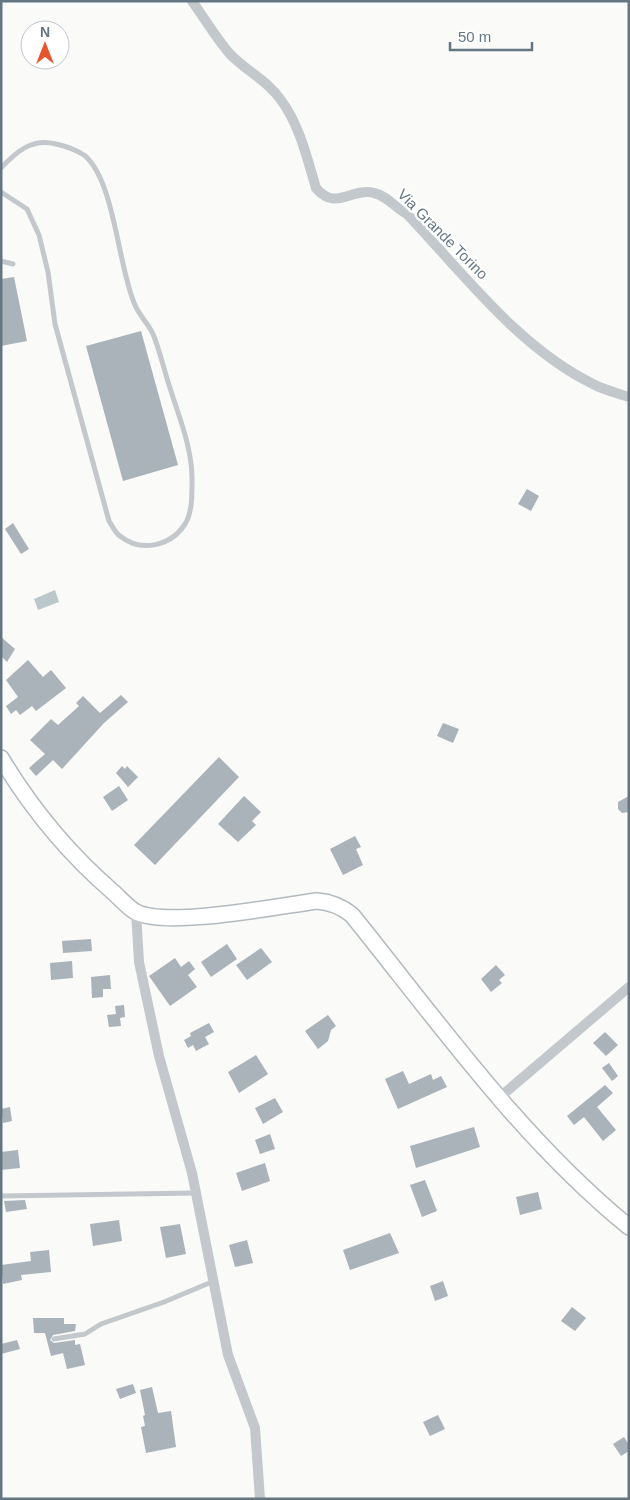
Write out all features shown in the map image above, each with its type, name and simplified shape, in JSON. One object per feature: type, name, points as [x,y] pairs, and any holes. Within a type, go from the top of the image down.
[{"type":"street","name":"Via Grande Torino","points":[[192,1],[230,54],[246,70],[266,83],[280,99],[294,120],[316,188],[321,194],[328,199],[374,192],[386,197],[407,214],[512,327],[539,349],[593,384],[629,397]]},
{"type":"street","points":[[1,758],[18,786],[57,836],[98,880],[136,912],[171,919],[317,901],[336,904],[352,915],[500,1097],[572,1176],[629,1227]]},
{"type":"street","points":[[136,912],[139,962],[159,1056],[196,1193],[228,1355],[255,1428],[260,1499]]},
{"type":"street","points":[[500,1097],[629,987]]},
{"type":"lane","points":[[1,168],[24,147],[36,142],[50,142],[66,146],[84,156],[96,170],[102,184],[135,304],[152,333],[190,450],[191,495],[186,523],[173,537],[159,545],[136,545],[118,536],[109,521],[55,324],[48,272],[39,235],[27,209],[1,192]]},
{"type":"lane","points":[[1,261],[13,264]]},
{"type":"lane","points":[[1,1196],[196,1193]]},
{"type":"lane","points":[[54,1339],[85,1334],[101,1324],[164,1302],[214,1280]]},
{"type":"shaded area","points":[[55,590],[59,602],[38,610],[34,599]]},
{"type":"building","points":[[14,277],[27,341],[1,346],[1,279]]},
{"type":"building","points":[[141,331],[178,465],[123,481],[86,346]]},
{"type":"building","points":[[527,489],[539,496],[531,511],[518,504]]},
{"type":"building","points":[[13,523],[29,549],[21,554],[5,529]]},
{"type":"building","points":[[1,637],[15,649],[7,662],[1,656]]},
{"type":"building","points":[[28,660],[43,677],[51,670],[66,688],[36,711],[32,706],[20,715],[16,710],[11,714],[6,706],[18,697],[6,680]]},
{"type":"building","points":[[121,695],[128,702],[104,723],[62,769],[53,760],[36,776],[29,768],[45,754],[30,740],[51,719],[58,725],[79,706],[76,703],[83,696],[100,713]]},
{"type":"building","points":[[443,723],[459,729],[453,743],[437,736]]},
{"type":"building","points":[[219,757],[239,777],[155,865],[134,845]]},
{"type":"building","points":[[122,766],[125,769],[127,766],[138,777],[128,787],[116,773]]},
{"type":"building","points":[[119,786],[128,800],[112,811],[103,797]]},
{"type":"building","points":[[244,796],[261,812],[252,821],[256,825],[238,842],[218,824]]},
{"type":"building","points":[[629,796],[629,812],[622,813],[618,809],[618,802]]},
{"type":"building","points":[[355,836],[361,847],[356,849],[363,865],[343,875],[330,849]]},
{"type":"building","points":[[91,939],[92,951],[63,953],[62,941]]},
{"type":"building","points":[[227,944],[237,959],[211,977],[201,962]]},
{"type":"building","points":[[261,948],[272,962],[247,980],[236,965]]},
{"type":"building","points":[[175,958],[181,967],[189,961],[195,969],[188,975],[197,987],[170,1006],[149,976]]},
{"type":"building","points":[[72,961],[73,978],[51,980],[50,963]]},
{"type":"building","points":[[496,965],[505,975],[499,980],[502,983],[491,992],[481,979]]},
{"type":"building","points":[[110,975],[111,989],[103,989],[103,997],[92,998],[91,977]]},
{"type":"building","points":[[124,1005],[125,1017],[120,1018],[121,1026],[109,1027],[107,1015],[116,1014],[115,1006]]},
{"type":"building","points":[[328,1015],[336,1026],[331,1030],[328,1041],[318,1049],[305,1031]]},
{"type":"building","points":[[209,1023],[214,1032],[205,1037],[209,1044],[196,1051],[193,1045],[188,1048],[184,1040],[191,1036],[190,1033]]},
{"type":"building","points":[[605,1032],[618,1045],[606,1056],[593,1043]]},
{"type":"building","points":[[256,1055],[268,1074],[239,1093],[228,1072]]},
{"type":"building","points":[[609,1063],[618,1076],[612,1081],[602,1068]]},
{"type":"building","points":[[403,1071],[409,1084],[431,1074],[433,1080],[441,1076],[447,1087],[398,1109],[385,1079]]},
{"type":"building","points":[[605,1085],[613,1093],[597,1107],[616,1130],[603,1141],[584,1117],[574,1125],[567,1116]]},
{"type":"building","points":[[275,1098],[283,1112],[263,1124],[255,1108]]},
{"type":"building","points":[[10,1107],[12,1121],[3,1123],[1,1109]]},
{"type":"building","points":[[474,1127],[480,1147],[416,1168],[410,1146]]},
{"type":"building","points":[[270,1134],[275,1149],[260,1154],[255,1140]]},
{"type":"building","points":[[18,1150],[20,1168],[1,1170],[1,1152]]},
{"type":"building","points":[[265,1163],[270,1181],[242,1191],[236,1173]]},
{"type":"building","points":[[425,1180],[437,1211],[422,1217],[410,1185]]},
{"type":"building","points":[[538,1192],[542,1209],[520,1215],[516,1197]]},
{"type":"building","points":[[25,1200],[27,1209],[6,1212],[4,1201]]},
{"type":"building","points":[[119,1220],[122,1241],[93,1246],[90,1224]]},
{"type":"building","points":[[180,1224],[186,1254],[166,1258],[160,1227]]},
{"type":"building","points":[[390,1233],[399,1253],[350,1270],[343,1250]]},
{"type":"building","points":[[247,1240],[253,1263],[235,1267],[229,1245]]},
{"type":"building","points":[[49,1250],[51,1272],[21,1275],[22,1280],[3,1284],[1,1265],[31,1261],[30,1252]]},
{"type":"building","points":[[443,1281],[448,1296],[435,1301],[430,1286]]},
{"type":"building","points":[[572,1307],[586,1318],[575,1331],[561,1321]]},
{"type":"building","points":[[33,1318],[64,1318],[64,1324],[76,1324],[75,1331],[53,1335],[50,1340],[54,1343],[75,1340],[75,1345],[80,1344],[85,1365],[67,1369],[63,1353],[51,1356],[45,1333],[34,1333]]},
{"type":"building","points":[[17,1340],[20,1349],[1,1354],[1,1344]]},
{"type":"building","points":[[133,1384],[136,1393],[120,1399],[116,1389]]},
{"type":"building","points":[[152,1387],[158,1413],[171,1411],[176,1447],[146,1453],[141,1427],[145,1426],[143,1416],[145,1415],[140,1390]]},
{"type":"building","points":[[438,1415],[445,1429],[430,1436],[423,1422]]},
{"type":"building","points":[[624,1437],[629,1445],[629,1451],[621,1456],[613,1444]]}]
